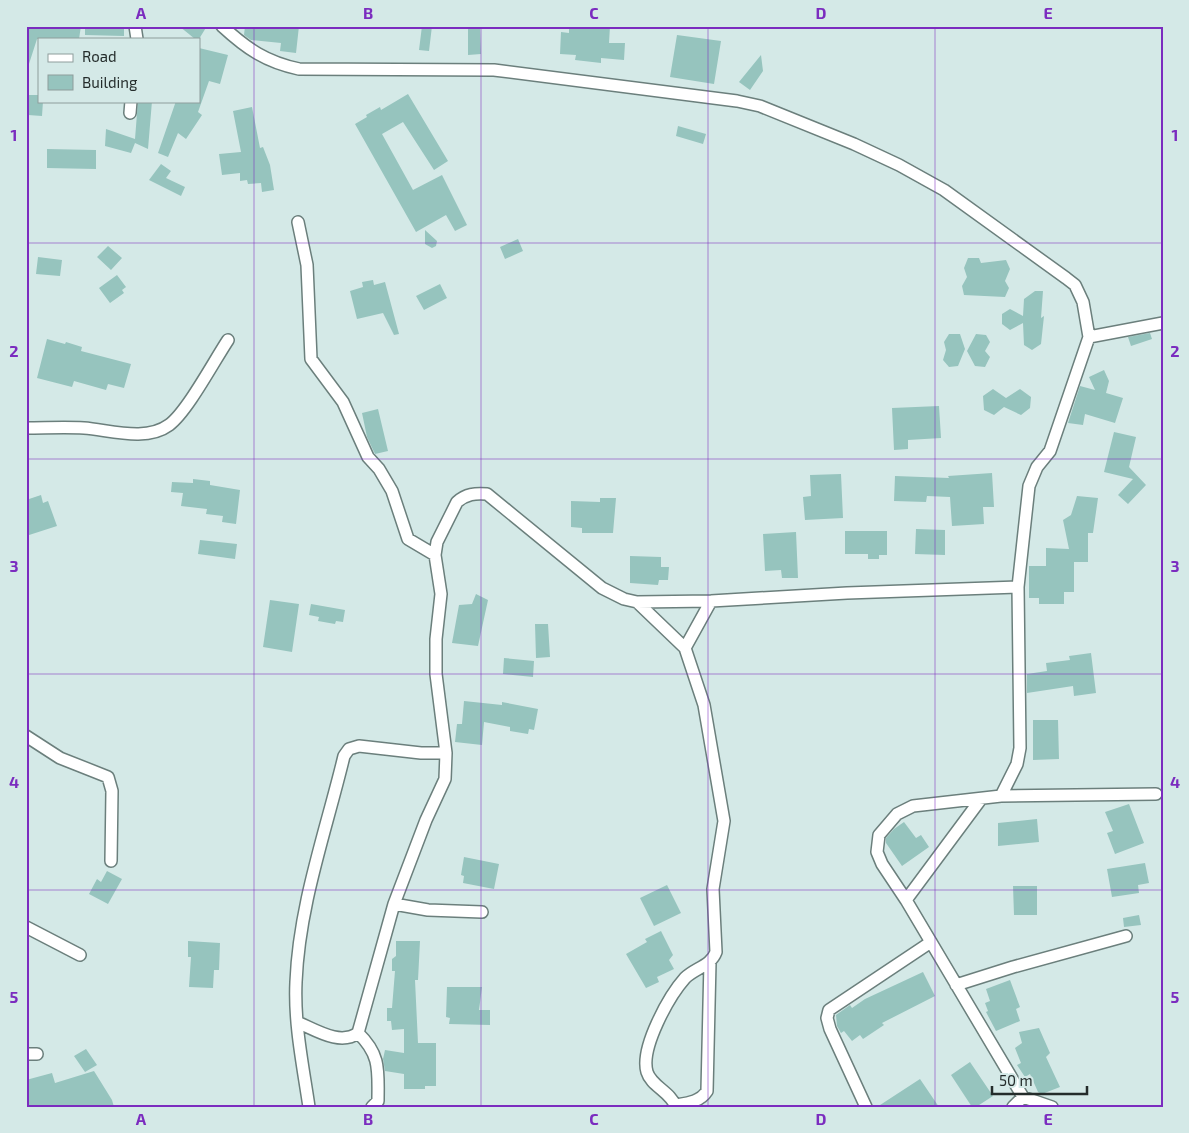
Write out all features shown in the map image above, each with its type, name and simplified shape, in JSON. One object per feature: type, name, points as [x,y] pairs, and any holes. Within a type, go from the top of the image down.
[{"type":"street","points":[[222,26],[264,59],[278,65],[299,68],[494,70],[737,101],[781,113],[872,152],[936,186],[1075,285],[1083,302],[1089,337],[1050,451],[1037,467],[1029,486],[1018,587],[1020,748],[1018,764],[1001,796]]},
{"type":"street","points":[[298,222],[307,265],[311,360],[342,402],[368,457],[379,469],[392,491],[408,539],[435,555]]},
{"type":"street","points":[[1089,337],[1163,323]]},
{"type":"street","points":[[26,428],[82,428],[139,433],[159,430],[169,425],[180,414],[228,340]]},
{"type":"street","points":[[297,1022],[341,1039],[350,1038],[358,1033],[394,904],[426,820],[445,779],[446,753],[436,674],[436,639],[441,594],[435,555],[437,542],[457,502],[472,494],[487,494],[602,588],[624,599],[637,602],[711,602],[847,593],[1018,587]]},
{"type":"street","points":[[637,602],[685,648],[704,705],[724,822],[714,890],[716,952],[710,962],[686,977],[679,986],[665,1008],[647,1050],[648,1075],[673,1099],[675,1106],[694,1102],[703,1097],[707,1091],[710,962]]},
{"type":"street","points":[[685,648],[711,602]]},
{"type":"street","points":[[26,736],[60,758],[108,777],[112,792],[111,861]]},
{"type":"street","points":[[309,1107],[297,1022],[296,983],[300,941],[316,855],[346,751],[359,746],[421,754],[446,753]]},
{"type":"street","points":[[1052,1107],[1023,1098],[906,900],[882,864],[877,852],[879,835],[897,814],[913,806],[1001,796],[1156,794]]},
{"type":"street","points":[[906,900],[981,799]]},
{"type":"street","points":[[394,904],[428,910],[482,912]]},
{"type":"street","points":[[26,927],[80,954]]},
{"type":"street","points":[[956,985],[1013,967],[1126,936]]},
{"type":"street","points":[[866,1107],[830,1029],[827,1018],[829,1010],[931,942]]},
{"type":"street","points":[[358,1033],[373,1049],[376,1058],[378,1102],[372,1107]]},
{"type":"street","points":[[1012,1107],[1023,1098]]},
{"type":"building","points":[[26,26],[81,26],[79,38],[38,38],[28,67],[26,66]]},
{"type":"building","points":[[85,26],[124,26],[124,36],[85,35]]},
{"type":"building","points":[[179,26],[207,26],[200,38],[194,38]]},
{"type":"building","points":[[245,26],[299,26],[296,53],[280,51],[281,43],[251,40],[244,35]]},
{"type":"building","points":[[422,26],[432,26],[429,51],[419,50]]},
{"type":"building","points":[[468,26],[480,26],[481,54],[468,55]]},
{"type":"building","points":[[569,26],[610,26],[609,43],[625,43],[624,60],[601,58],[601,63],[575,60],[576,55],[560,54],[561,32],[569,33]]},
{"type":"building","points":[[677,35],[721,41],[714,84],[670,77]]},
{"type":"building","points":[[200,48],[228,55],[220,84],[209,81],[198,112],[202,115],[186,139],[178,133],[168,157],[158,153],[176,102],[200,102]]},
{"type":"building","points":[[761,55],[763,71],[750,90],[739,82]]},
{"type":"building","points":[[408,94],[448,161],[434,170],[403,122],[382,134],[413,190],[442,175],[467,225],[455,231],[446,215],[416,232],[355,124],[380,107],[381,110]]},
{"type":"building","points":[[29,95],[38,95],[38,102],[43,102],[42,116],[28,115]]},
{"type":"building","points":[[138,102],[152,102],[148,149],[135,143],[131,153],[105,146],[106,129],[135,139]]},
{"type":"building","points":[[252,107],[260,148],[263,147],[270,165],[274,190],[262,192],[261,183],[248,184],[247,180],[240,181],[240,173],[222,175],[219,154],[241,152],[233,111]]},
{"type":"building","points":[[678,126],[706,134],[703,144],[676,136]]},
{"type":"building","points":[[47,149],[96,150],[96,169],[47,168]]},
{"type":"building","points":[[161,164],[171,171],[166,178],[185,187],[181,196],[149,180]]},
{"type":"building","points":[[425,230],[437,241],[436,246],[432,248],[425,244]]},
{"type":"building","points":[[518,239],[523,251],[505,259],[500,247]]},
{"type":"building","points":[[108,246],[122,258],[111,270],[97,257]]},
{"type":"building","points":[[38,257],[62,260],[60,276],[36,274]]},
{"type":"building","points":[[968,258],[979,258],[981,263],[1006,260],[1010,269],[1005,281],[1009,288],[1005,297],[964,295],[962,286],[967,277],[964,268]]},
{"type":"building","points":[[117,275],[126,287],[122,290],[124,293],[110,303],[99,288]]},
{"type":"building","points":[[373,280],[374,285],[385,282],[399,334],[394,335],[383,313],[357,319],[350,291],[363,287],[362,282]]},
{"type":"building","points":[[440,284],[447,298],[424,310],[416,296]]},
{"type":"building","points":[[1035,291],[1043,291],[1041,318],[1044,316],[1041,344],[1032,350],[1024,345],[1023,323],[1010,330],[1002,324],[1002,314],[1010,309],[1023,316],[1024,299]]},
{"type":"building","points":[[1150,333],[1152,339],[1131,346],[1128,337]]},
{"type":"building","points":[[949,334],[960,334],[965,349],[958,366],[949,367],[943,360],[946,350],[944,342]]},
{"type":"building","points":[[976,334],[986,335],[990,342],[985,351],[990,357],[985,367],[975,366],[967,351]]},
{"type":"building","points":[[47,339],[65,344],[66,342],[82,347],[81,351],[131,364],[124,388],[108,384],[106,390],[74,381],[72,387],[37,378]]},
{"type":"building","points":[[1104,370],[1109,381],[1106,393],[1123,398],[1115,423],[1085,414],[1083,425],[1068,423],[1080,386],[1095,390],[1089,377]]},
{"type":"building","points":[[993,389],[1006,398],[1020,389],[1031,397],[1030,408],[1021,415],[1004,407],[994,415],[984,410],[983,396]]},
{"type":"building","points":[[939,406],[941,438],[908,440],[908,449],[894,450],[892,408]]},
{"type":"building","points":[[378,409],[388,451],[375,454],[367,437],[362,413]]},
{"type":"building","points":[[1114,432],[1136,437],[1129,467],[1146,485],[1128,504],[1118,495],[1133,479],[1104,472]]},
{"type":"building","points":[[992,473],[994,507],[983,507],[984,524],[952,526],[950,497],[927,496],[926,502],[894,501],[895,476],[949,478],[948,476]]},
{"type":"building","points":[[841,474],[843,518],[805,520],[803,497],[811,496],[810,475]]},
{"type":"building","points":[[193,479],[210,481],[210,485],[240,490],[236,524],[222,522],[223,516],[206,514],[207,509],[181,506],[183,493],[171,492],[172,482],[193,483]]},
{"type":"building","points":[[41,495],[43,503],[48,501],[57,526],[26,536],[26,500]]},
{"type":"building","points":[[1077,496],[1098,498],[1093,533],[1088,533],[1088,562],[1074,562],[1074,592],[1064,592],[1064,604],[1039,604],[1039,598],[1029,598],[1029,566],[1046,566],[1046,548],[1069,549],[1063,520],[1071,515]]},
{"type":"building","points":[[600,498],[616,498],[613,533],[582,533],[582,528],[571,527],[571,501],[600,502]]},
{"type":"building","points":[[916,529],[945,530],[945,555],[915,554]]},
{"type":"building","points":[[845,531],[887,531],[887,555],[879,555],[879,559],[868,559],[868,554],[845,554]]},
{"type":"building","points":[[796,532],[798,578],[782,578],[781,570],[765,571],[763,534]]},
{"type":"building","points":[[200,540],[237,544],[235,559],[198,554]]},
{"type":"building","points":[[630,556],[661,557],[661,567],[669,567],[668,580],[659,580],[658,585],[630,583]]},
{"type":"building","points":[[476,594],[488,600],[478,646],[452,643],[459,605],[472,604]]},
{"type":"building","points":[[270,600],[299,604],[292,652],[263,647]]},
{"type":"building","points":[[311,604],[345,610],[343,622],[336,621],[335,624],[318,621],[319,617],[309,615]]},
{"type":"building","points":[[535,624],[548,624],[550,657],[536,658]]},
{"type":"building","points":[[1091,653],[1096,693],[1074,696],[1073,686],[1027,693],[1027,674],[1047,671],[1046,663],[1070,660],[1069,656]]},
{"type":"building","points":[[504,658],[534,661],[533,677],[503,674]]},
{"type":"building","points":[[464,701],[502,705],[502,702],[538,709],[534,730],[529,729],[528,734],[510,731],[510,727],[484,722],[482,745],[455,742],[457,724],[462,724]]},
{"type":"building","points":[[1033,720],[1058,720],[1059,759],[1033,760]]},
{"type":"building","points":[[1129,804],[1144,843],[1115,854],[1107,833],[1113,831],[1105,812]]},
{"type":"building","points":[[1037,819],[1039,842],[998,846],[998,823]]},
{"type":"building","points":[[904,822],[916,838],[921,835],[929,847],[902,866],[886,843],[886,838]]},
{"type":"building","points":[[464,857],[499,864],[494,889],[463,883],[464,876],[461,875]]},
{"type":"building","points":[[1145,863],[1149,883],[1138,885],[1139,893],[1112,897],[1107,869]]},
{"type":"building","points":[[107,871],[122,879],[108,904],[89,894],[97,879],[101,882]]},
{"type":"building","points":[[667,885],[681,913],[654,926],[640,898]]},
{"type":"building","points":[[1013,886],[1037,886],[1037,915],[1014,915]]},
{"type":"building","points":[[1139,915],[1141,925],[1124,927],[1123,918]]},
{"type":"building","points":[[661,931],[673,955],[669,960],[674,969],[657,977],[659,982],[646,988],[626,954],[647,942],[645,939]]},
{"type":"building","points":[[188,941],[220,943],[219,970],[214,970],[213,988],[189,987],[191,957],[188,957]]},
{"type":"building","points":[[396,941],[420,941],[418,980],[415,980],[418,1043],[436,1043],[436,1086],[425,1086],[425,1089],[404,1089],[404,1074],[385,1071],[383,1059],[385,1050],[404,1053],[404,1029],[392,1030],[391,1021],[387,1021],[387,1008],[392,1008],[395,971],[392,971],[392,959],[396,956]]},
{"type":"building","points":[[923,972],[935,996],[882,1023],[884,1025],[863,1039],[860,1035],[852,1041],[844,1031],[841,1033],[837,1026],[836,1015],[850,1005],[852,1008],[865,999]]},
{"type":"building","points":[[1010,980],[1020,1007],[1016,1009],[1020,1021],[996,1031],[986,1012],[988,1011],[985,1003],[990,1001],[986,989]]},
{"type":"building","points":[[447,987],[482,987],[479,1010],[490,1010],[490,1025],[449,1024],[450,1018],[446,1017]]},
{"type":"building","points":[[1039,1028],[1050,1053],[1046,1057],[1060,1087],[1042,1094],[1038,1092],[1030,1074],[1025,1077],[1017,1065],[1021,1063],[1015,1048],[1022,1043],[1019,1032]]},
{"type":"building","points":[[86,1049],[97,1065],[85,1072],[74,1056]]},
{"type":"building","points":[[970,1062],[993,1096],[976,1107],[972,1107],[951,1075]]},
{"type":"building","points":[[94,1071],[112,1100],[114,1107],[26,1107],[26,1080],[52,1073],[55,1083]]},
{"type":"building","points":[[920,1079],[939,1107],[877,1107]]}]
